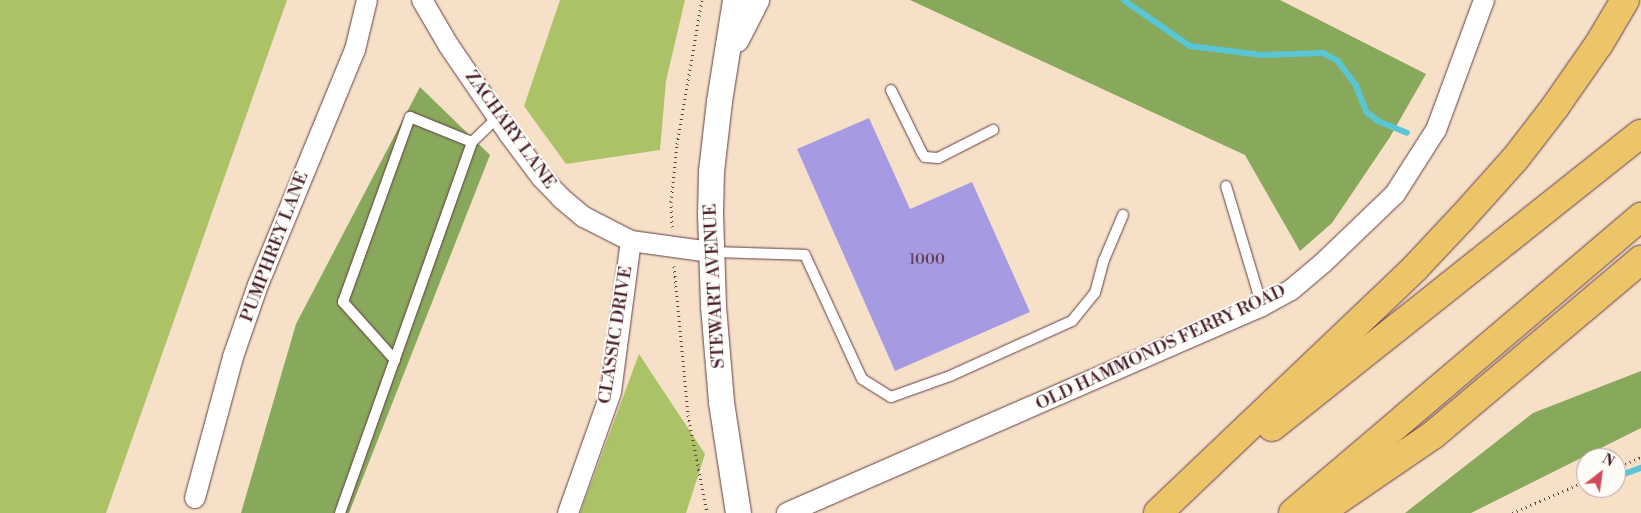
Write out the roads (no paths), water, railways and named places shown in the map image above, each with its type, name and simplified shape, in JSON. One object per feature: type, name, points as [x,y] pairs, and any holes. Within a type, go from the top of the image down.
[{"type":"highway","points":[[1158,513],[1415,268],[1468,211],[1515,159],[1555,107],[1625,0]]},
{"type":"highway","points":[[1163,513],[1641,134]]},
{"type":"highway","points":[[1293,513],[1641,217]]},
{"type":"highway","points":[[1319,513],[1433,435],[1641,260]]},
{"type":"street","name":"PUMPHREY LANE","points":[[195,498],[233,357],[258,285],[355,50],[367,0]]},
{"type":"street","name":"ZACHARY LANE","points":[[422,0],[449,46],[498,117],[541,177],[561,198],[584,217],[631,241],[710,252]]},
{"type":"street","name":"STEWART AVENUE","points":[[735,0],[712,170],[710,252],[721,402],[738,513]]},
{"type":"street","name":"STEWART AVENUE","points":[[726,59],[756,0]]},
{"type":"street","name":"OLD HAMMONDS FERRY ROAD","points":[[787,513],[1262,306],[1291,290],[1324,263],[1394,194],[1436,130],[1484,0]]},
{"type":"street","name":"CLASSIC DRIVE","points":[[568,513],[611,392],[631,241]]},
{"type":"lane","points":[[891,90],[922,154],[926,157],[938,158],[993,130]]},
{"type":"lane","points":[[395,360],[343,302],[410,117],[472,142]]},
{"type":"lane","points":[[340,513],[472,142],[498,117]]},
{"type":"lane","points":[[1226,186],[1262,306]]},
{"type":"lane","points":[[710,252],[805,255],[862,379],[891,397],[950,376],[1072,322],[1095,293],[1104,260],[1122,215]]},
{"type":"waterway","points":[[1124,0],[1190,46],[1261,55],[1323,53],[1338,61],[1356,85],[1367,112],[1378,121],[1407,133]]},
{"type":"waterway","points":[[1626,473],[1641,468]]}]
